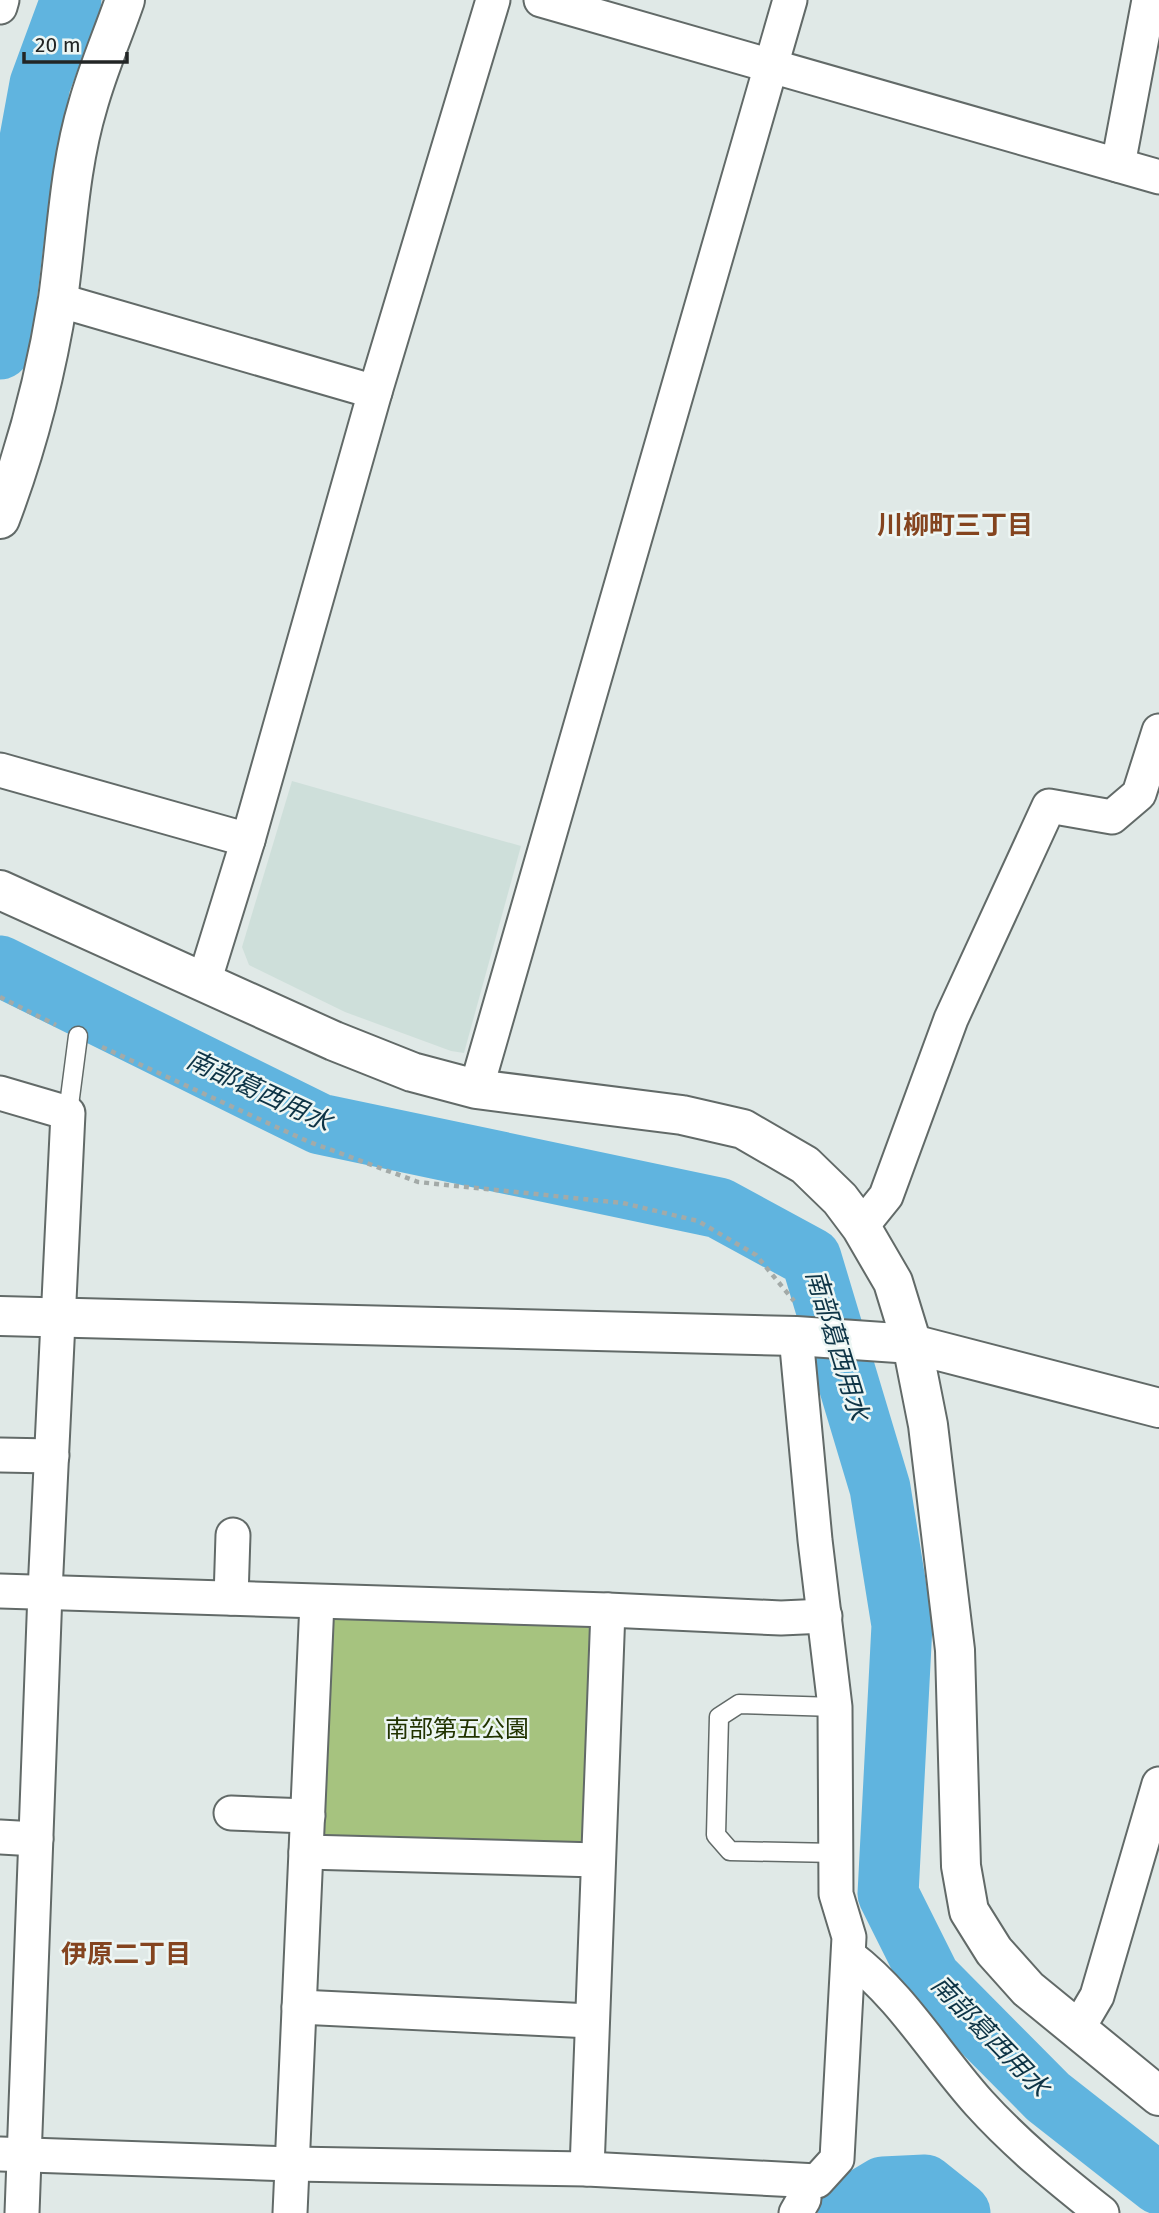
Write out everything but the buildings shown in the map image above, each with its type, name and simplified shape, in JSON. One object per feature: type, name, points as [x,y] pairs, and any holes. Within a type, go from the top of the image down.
[{"type":"street","points":[[0,7],[2,0]]},
{"type":"street","points":[[0,519],[17,473],[38,396],[58,300],[71,186],[87,106],[125,0]]},
{"type":"street","points":[[204,982],[248,840],[375,392],[493,0]]},
{"type":"street","points":[[541,0],[1159,177]]},
{"type":"street","points":[[476,1089],[790,0]]},
{"type":"street","points":[[1118,165],[1149,0]]},
{"type":"street","points":[[58,300],[375,392]]},
{"type":"street","points":[[861,1227],[886,1196],[951,1019],[1049,806],[1112,817],[1139,794],[1159,731]]},
{"type":"street","points":[[0,770],[248,840]]},
{"type":"street","points":[[0,890],[334,1041],[412,1072],[476,1089],[682,1115],[743,1129],[805,1165],[840,1199],[861,1227],[893,1282],[912,1344],[928,1424],[955,1650],[961,1866],[969,1911],[994,1951],[1028,1989],[1159,2096]]},
{"type":"street","points":[[0,1093],[68,1113],[36,1839],[12,2154],[22,2213]]},
{"type":"street","points":[[0,1316],[796,1336],[912,1344],[1159,1408]]},
{"type":"street","points":[[12,2154],[292,2164],[587,2169],[817,2180],[837,2159],[849,1937],[836,1894],[835,1707],[815,1540],[796,1336]]},
{"type":"street","points":[[0,1455],[52,1456]]},
{"type":"street","points":[[231,1598],[233,1535]]},
{"type":"street","points":[[0,1591],[608,1610],[787,1619],[825,1616]]},
{"type":"street","points":[[290,2213],[317,1602]]},
{"type":"street","points":[[587,2169],[608,1610]]},
{"type":"street","points":[[1077,2029],[1097,1996],[1159,1784]]},
{"type":"street","points":[[231,1813],[308,1816]]},
{"type":"street","points":[[0,1837],[36,1839]]},
{"type":"street","points":[[306,1852],[597,1860]]},
{"type":"street","points":[[849,1956],[889,1991],[979,2103],[1035,2160],[1102,2213]]},
{"type":"street","points":[[299,2007],[591,2021]]},
{"type":"street","points":[[796,2213],[804,2199],[803,2181]]},
{"type":"lane","points":[[68,1113],[78,1036]]},
{"type":"lane","points":[[835,1707],[739,1704],[719,1717],[716,1835],[730,1851],[836,1853]]},
{"type":"path","points":[[0,997],[78,1036],[307,1141],[418,1182],[624,1203],[698,1221],[756,1255],[794,1299],[796,1336]]},
{"type":"shaded area","points":[[292,781],[521,846],[464,1053],[451,1051],[345,1012],[249,965],[242,947]]},
{"type":"green space","name":"南部第五公園","points":[[326,1613],[597,1620],[587,1845],[317,1838]]},
{"type":"waterway","name":"南部葛西用水","points":[[0,349],[18,204],[40,84],[71,0]]},
{"type":"waterway","name":"南部葛西用水","points":[[0,966],[320,1124],[719,1208],[811,1258],[880,1488],[902,1625],[888,1894],[930,1978],[1048,2097],[1159,2184]]},
{"type":"waterway","points":[[848,2213],[853,2205],[883,2187],[925,2185],[960,2213]]},
{"type":"district","name":"川柳町三丁目","points":[[955,525]]},
{"type":"district","name":"伊原二丁目","points":[[126,1954]]}]
